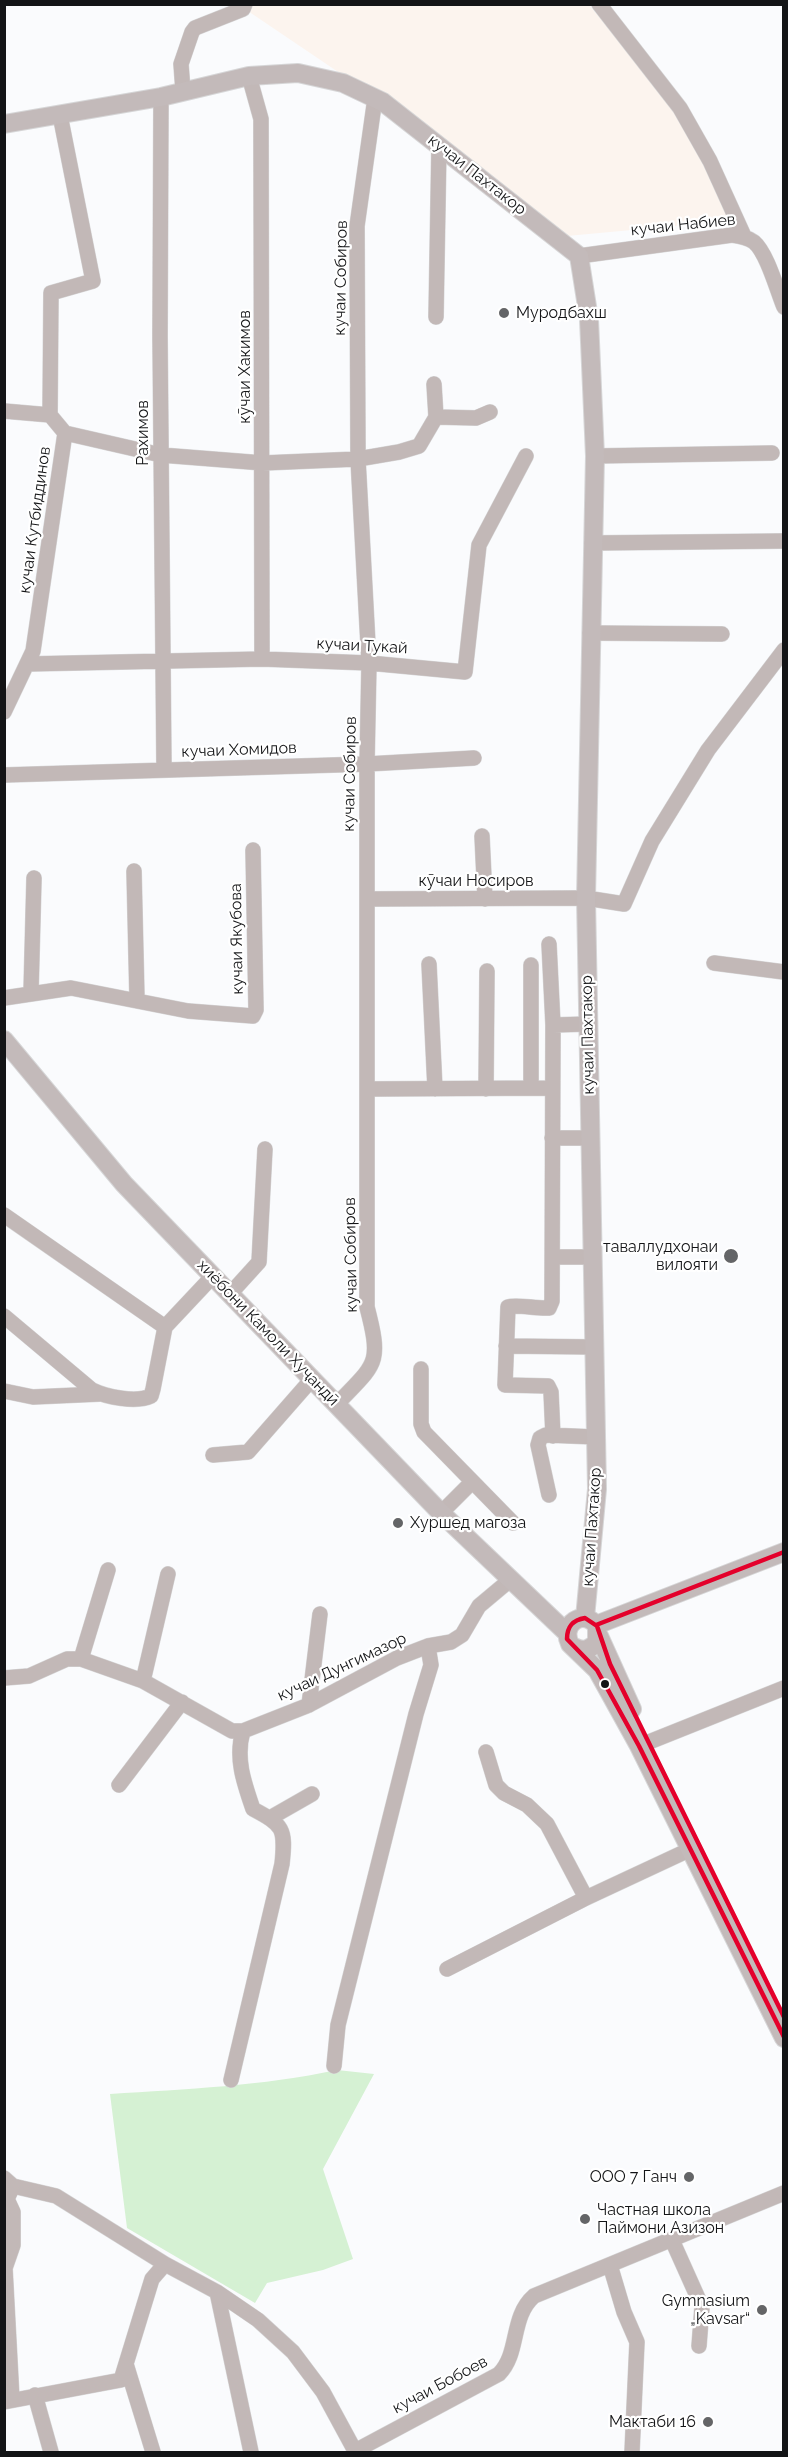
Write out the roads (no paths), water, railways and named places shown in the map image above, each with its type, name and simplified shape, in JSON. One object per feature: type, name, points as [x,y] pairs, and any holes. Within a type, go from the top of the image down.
[{"type":"main road","name":"кучаи Пахтакор","points":[[4,124],[161,97],[249,76],[298,72],[343,82],[375,98],[439,145],[579,256],[589,320],[595,456],[586,898],[597,1489],[590,1624]]},
{"type":"main road","name":"хиёбони Камоли Хуҷандӣ","points":[[5,1042],[124,1184],[441,1513],[570,1640],[597,1670],[644,1744]]},
{"type":"main road","points":[[590,1624],[594,1646],[584,1650],[570,1640],[570,1623],[590,1624],[783,1552]]},
{"type":"main road","points":[[544,1613],[576,1615],[590,1624],[691,1849],[783,2038]]},
{"type":"main road","points":[[644,1744],[783,2018]]},
{"type":"street","points":[[183,91],[182,60],[192,32],[195,28],[243,9],[245,4]]},
{"type":"street","points":[[599,4],[680,108],[710,161],[744,236]]},
{"type":"street","name":"кӯчаи Хакимов","points":[[249,76],[261,119],[262,659]]},
{"type":"street","name":"Рахимов","points":[[161,97],[160,336],[164,770]]},
{"type":"street","name":"кучаи Собиров","points":[[337,1404],[368,1371],[376,1357],[375,1338],[367,1307],[369,663],[358,459],[357,226],[375,98]]},
{"type":"street","points":[[4,411],[50,415],[51,293],[93,281],[60,116]]},
{"type":"street","points":[[436,317],[439,145]]},
{"type":"street","name":"кучаи Набиев","points":[[579,256],[732,235],[744,236],[755,243],[762,254],[783,307]]},
{"type":"street","points":[[65,433],[161,455],[263,463],[358,459],[419,446],[436,417],[434,384]]},
{"type":"street","points":[[436,417],[476,418],[490,412]]},
{"type":"street","name":"кучаи Кутбиддинов","points":[[4,712],[33,651],[65,433],[50,415]]},
{"type":"street","points":[[595,456],[772,453]]},
{"type":"street","name":"кучаи Тукай","points":[[27,664],[162,659],[262,659],[369,663],[465,672],[479,545],[526,456]]},
{"type":"street","points":[[592,543],[783,542]]},
{"type":"street","points":[[590,633],[722,634]]},
{"type":"street","name":"кӯчаи Носиров","points":[[367,899],[586,898],[624,904],[652,841],[708,750],[783,650]]},
{"type":"street","name":"кучаи Хомидов","points":[[4,775],[367,764],[474,758]]},
{"type":"street","points":[[482,836],[485,899]]},
{"type":"street","name":"кучаи Якубова","points":[[4,998],[31,992],[71,988],[188,1011],[253,1016],[256,1010],[254,850]]},
{"type":"street","points":[[134,871],[136,999]]},
{"type":"street","points":[[31,992],[34,878]]},
{"type":"street","points":[[549,944],[553,1025],[552,1301],[549,1308],[536,1309],[513,1305],[508,1307],[505,1385],[548,1386],[551,1392],[553,1436]]},
{"type":"street","points":[[714,963],[783,972]]},
{"type":"street","points":[[429,964],[435,1089]]},
{"type":"street","points":[[531,965],[531,1088]]},
{"type":"street","points":[[486,971],[486,1089]]},
{"type":"street","points":[[553,1025],[588,1024]]},
{"type":"street","points":[[367,1089],[552,1088]]},
{"type":"street","points":[[552,1138],[590,1138]]},
{"type":"street","points":[[230,1294],[259,1262],[265,1149]]},
{"type":"street","points":[[4,1215],[165,1327]]},
{"type":"street","points":[[553,1257],[592,1257]]},
{"type":"street","points":[[4,1391],[33,1397],[100,1394],[143,1400],[151,1396],[165,1327],[212,1277]]},
{"type":"street","points":[[4,1316],[100,1394]]},
{"type":"street","points":[[506,1346],[594,1347]]},
{"type":"street","points":[[421,1369],[421,1424],[424,1432],[513,1523]]},
{"type":"street","points":[[213,1455],[248,1452],[312,1379]]},
{"type":"street","points":[[549,1495],[538,1445],[540,1438],[546,1436],[596,1437]]},
{"type":"street","points":[[441,1513],[472,1482]]},
{"type":"street","points":[[81,1659],[108,1570]]},
{"type":"street","points":[[143,1682],[168,1574]]},
{"type":"street","name":"кучаи Дунгимазор","points":[[243,1731],[309,1705],[397,1658],[428,1646],[451,1641],[462,1635],[479,1606],[510,1580]]},
{"type":"street","points":[[309,1705],[320,1614]]},
{"type":"street","points":[[334,2066],[338,2025],[413,1725],[431,1665],[428,1646]]},
{"type":"street","points":[[4,1678],[29,1676],[67,1659],[81,1659],[143,1682],[232,1731],[243,1731],[239,1745],[242,1776],[253,1809],[277,1822],[285,1840],[282,1864],[231,2080]]},
{"type":"street","points":[[644,1744],[783,1688]]},
{"type":"street","points":[[119,1785],[182,1702]]},
{"type":"street","points":[[486,1752],[496,1785],[504,1793],[527,1805],[547,1824],[586,1898]]},
{"type":"street","points":[[270,1818],[312,1794]]},
{"type":"street","points":[[447,1969],[586,1898],[691,1849]]},
{"type":"street","points":[[9,2182],[7,2199],[13,2212],[13,2245],[5,2268],[8,2401],[121,2380],[152,2279],[165,2264]]},
{"type":"street","name":"кучаи Бобоев","points":[[9,2182],[56,2196],[165,2264],[217,2292],[258,2320],[293,2352],[323,2392],[355,2452],[499,2374],[506,2367],[520,2314],[525,2303],[534,2296],[783,2193]]},
{"type":"street","points":[[672,2240],[702,2307],[699,2346]]},
{"type":"street","points":[[610,2265],[624,2312],[637,2342],[632,2452]]},
{"type":"street","points":[[217,2292],[251,2452]]},
{"type":"street","points":[[126,2364],[153,2452]]},
{"type":"street","points":[[35,2395],[51,2452]]},
{"type":"place","name":"Муродбахш","points":[[504,313]]},
{"type":"place","name":"таваллудхонаи вилояти","points":[[731,1256]]},
{"type":"place","name":"Хуршед магоза","points":[[398,1523]]},
{"type":"place","name":"ООО 7 Ганч","points":[[689,2177]]},
{"type":"place","name":"Частная школа Паймони Азизон","points":[[585,2219]]},
{"type":"place","name":"Gymnasium „Kavsar“","points":[[762,2310]]},
{"type":"place","name":"Мактаби 16","points":[[708,2422]]}]
